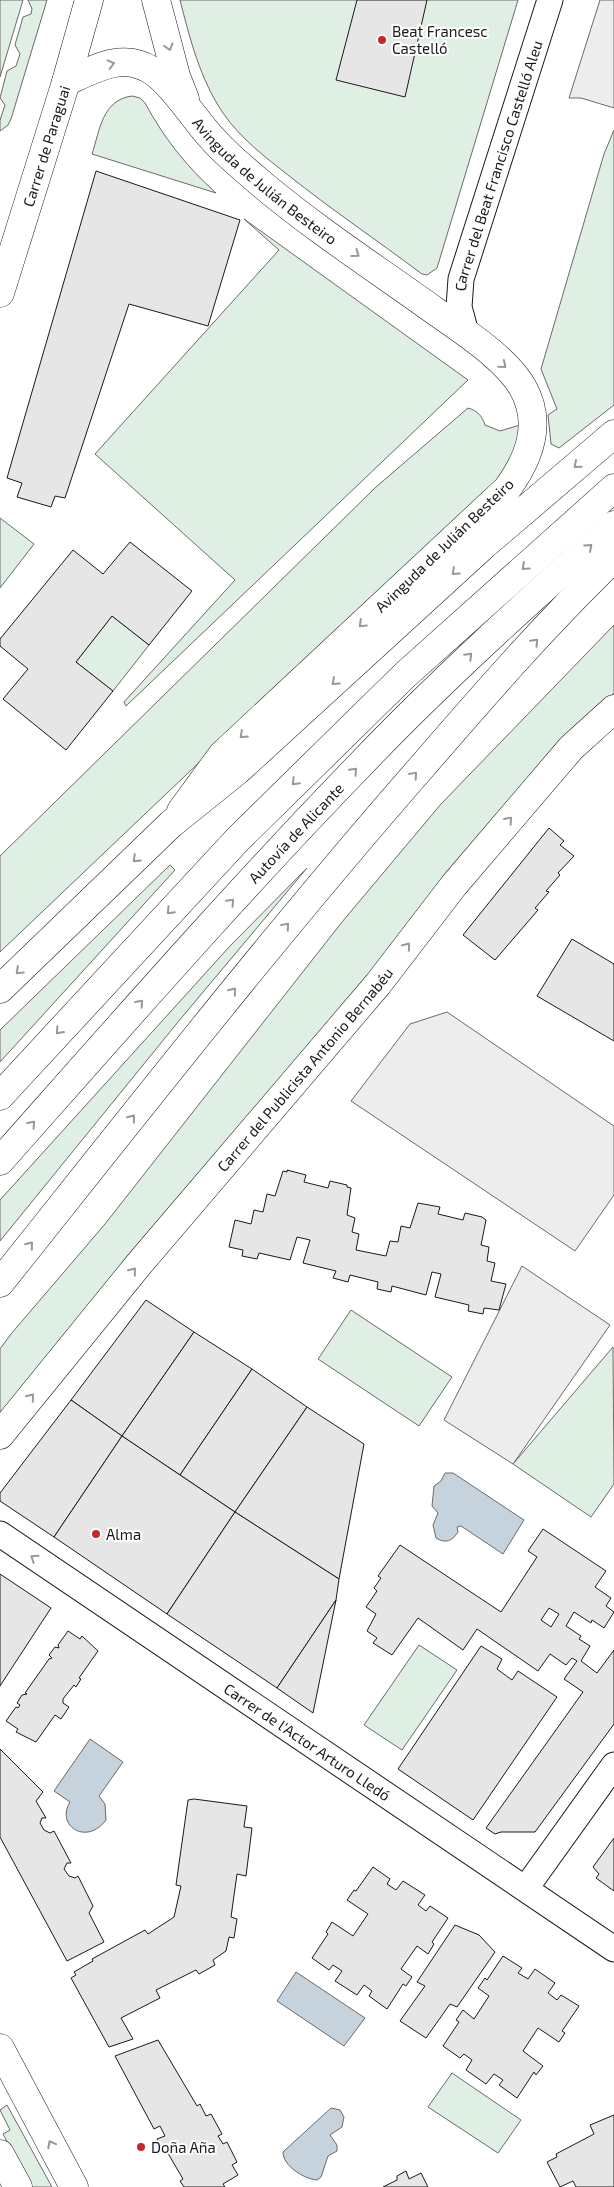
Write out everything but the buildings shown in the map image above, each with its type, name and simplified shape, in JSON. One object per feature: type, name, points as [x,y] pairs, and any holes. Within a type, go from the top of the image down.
[{"type":"main road","name":"Carrer de Paraguai","points":[[0,292],[66,82],[89,0]]},
{"type":"main road","name":"Avinguda de Julián Besteiro","points":[[156,0],[176,76],[189,107]]},
{"type":"main road","name":"Avinguda de Julián Besteiro","points":[[66,82],[95,68],[116,62],[133,63],[152,70],[189,107],[204,129],[231,158],[277,196],[466,333],[511,372],[523,389],[533,426],[531,445],[521,469],[507,489],[222,755],[171,824]]},
{"type":"main road","points":[[0,989],[171,824],[238,770],[484,545],[614,434]]},
{"type":"main road","points":[[0,1096],[238,839],[404,674],[614,488]]},
{"type":"main road","name":"Autovía de Alicante","points":[[0,1161],[198,938],[360,765],[482,644],[614,524]]},
{"type":"main road","points":[[0,1283],[255,963],[375,820],[471,711],[614,558]]},
{"type":"main road","name":"Carrer del Publicista Antonio Bernabéu","points":[[0,1435],[138,1264],[378,984],[454,885],[571,748],[614,709]]},
{"type":"main road","points":[[0,2048],[74,2187]]},
{"type":"street","name":"Carrer del Beat Francisco Castelló Aleu","points":[[466,333],[459,308],[461,279],[550,0]]},
{"type":"street","name":"Carrer de l'Actor Arturo Lledó","points":[[0,1534],[614,1949]]},
{"type":"street","points":[[526,1888],[614,1765]]},
{"type":"green space","points":[[0,0],[23,0],[0,77]]},
{"type":"green space","points":[[28,0],[47,0],[11,119],[8,125],[0,131],[0,120],[5,105],[0,98],[7,71],[16,66],[20,54],[15,45],[23,17],[31,14],[32,9]]},
{"type":"green space","points":[[180,0],[518,0],[437,268],[427,275],[422,274],[305,188],[262,154],[237,131],[215,100],[202,73]]},
{"type":"green space","points":[[132,96],[140,98],[145,103],[176,151],[216,193],[92,154],[100,126],[108,110],[114,103]]},
{"type":"green space","points":[[614,130],[614,405],[559,448],[551,444],[548,415],[557,409],[541,369],[604,154]]},
{"type":"green space","points":[[244,219],[468,380],[126,706],[124,702],[235,580],[95,454],[279,250]]},
{"type":"green space","points":[[468,408],[479,414],[485,425],[500,431],[520,425],[519,442],[503,473],[466,511],[0,952],[0,856],[376,487]]},
{"type":"green space","points":[[0,518],[34,544],[0,588]]},
{"type":"green space","points":[[112,616],[149,645],[113,691],[76,662]]},
{"type":"green space","points":[[614,625],[614,693],[593,714],[362,985],[0,1420],[0,1349],[11,1334],[105,1224],[342,922],[441,804]]},
{"type":"green space","points":[[170,865],[175,870],[0,1062],[0,1030]]},
{"type":"green space","points":[[307,868],[178,1022],[0,1241],[0,1200],[230,946]]},
{"type":"green space","points":[[351,1310],[452,1377],[419,1426],[318,1359]]},
{"type":"green space","points":[[613,1347],[614,1484],[591,1517],[513,1464]]},
{"type":"green space","points":[[419,1645],[457,1670],[402,1750],[364,1725]]},
{"type":"green space","points":[[452,2073],[521,2120],[498,2153],[428,2107]]},
{"type":"green space","points":[[7,2105],[52,2187],[31,2187],[3,2134],[10,2130],[0,2110]]},
{"type":"shaded area","points":[[600,0],[614,0],[614,108],[581,98],[569,98]]},
{"type":"shaded area","points":[[447,1012],[614,1126],[614,1195],[575,1251],[351,1101],[410,1024]]},
{"type":"shaded area","points":[[522,1266],[610,1325],[513,1464],[444,1420]]},
{"type":"shaded area","points":[[445,1473],[453,1473],[524,1520],[503,1554],[461,1526],[457,1527],[458,1532],[451,1539],[443,1541],[436,1538],[433,1525],[438,1513],[432,1506],[434,1486],[441,1481]]},
{"type":"shaded area","points":[[90,1739],[123,1762],[99,1796],[105,1804],[106,1820],[98,1828],[90,1832],[82,1832],[75,1830],[67,1819],[66,1811],[70,1802],[54,1791]]},
{"type":"shaded area","points":[[296,1972],[365,2018],[344,2046],[277,2001]]},
{"type":"shaded area","points":[[331,2108],[340,2110],[344,2117],[342,2127],[330,2135],[337,2145],[337,2151],[328,2156],[321,2177],[317,2180],[312,2179],[290,2167],[286,2162],[283,2152]]},
{"type":"place","name":"Beat Francesc Castelló","points":[[382,40]]},
{"type":"place","name":"Alma","points":[[96,1534]]},
{"type":"place","name":"Doña Aña","points":[[141,2147]]}]
